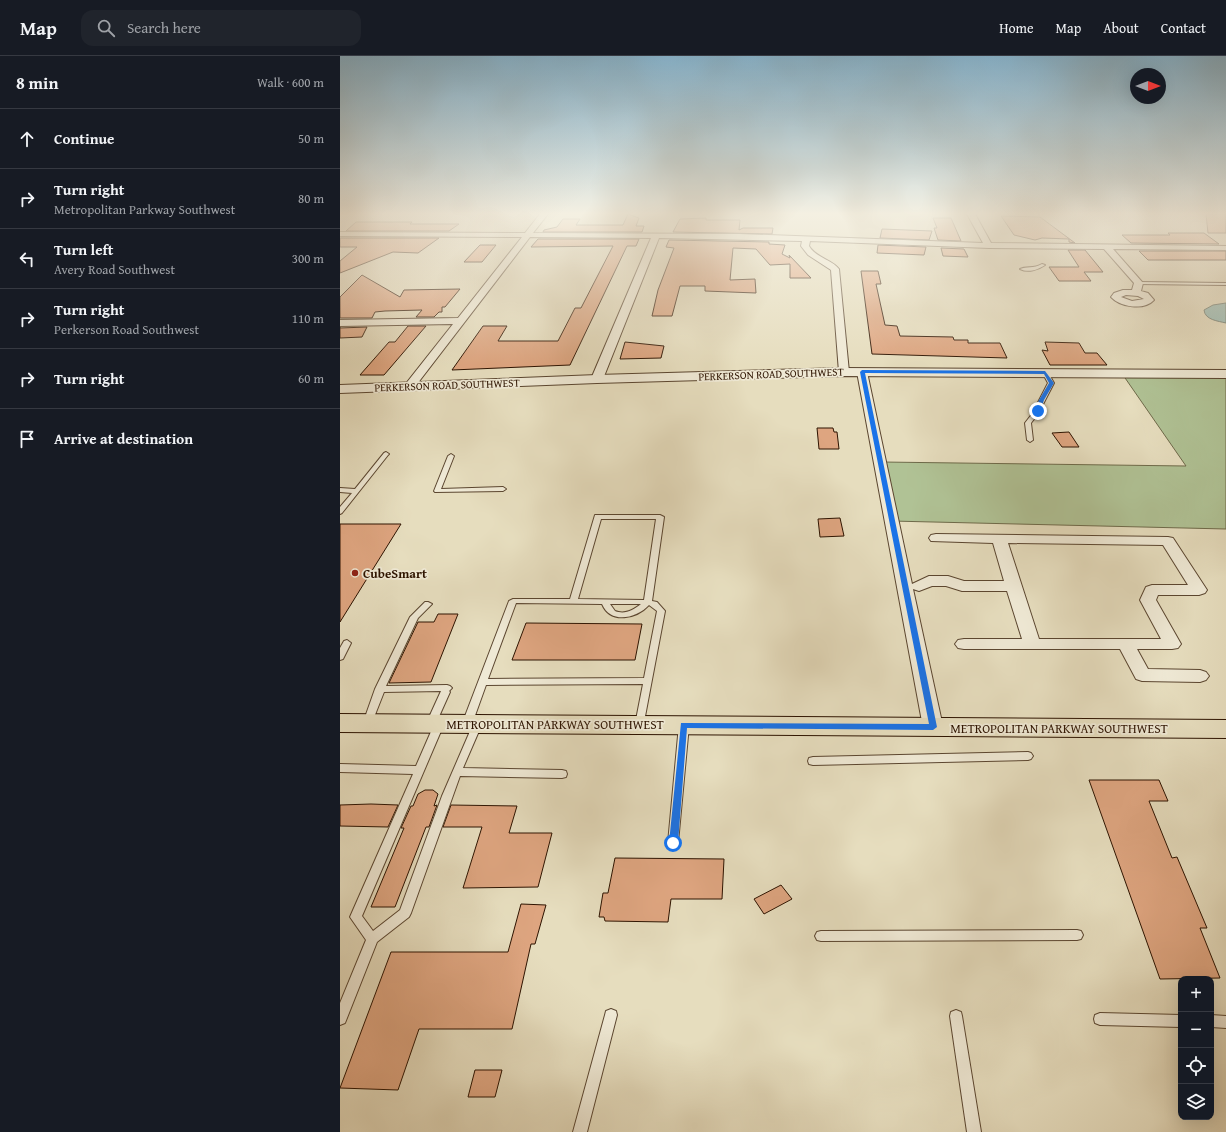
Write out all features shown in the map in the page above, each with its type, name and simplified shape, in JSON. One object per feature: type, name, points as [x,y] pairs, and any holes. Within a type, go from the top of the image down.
[{"type":"main road","name":"METROPOLITAN PARKWAY SOUTHWEST","points":[[340,723],[1226,729]]},
{"type":"street","points":[[410,386],[504,264]]},
{"type":"street","points":[[597,378],[644,264]]},
{"type":"street","points":[[830,264],[835,269],[844,372]]},
{"type":"street","points":[[1121,264],[1139,284],[1136,293]]},
{"type":"street","points":[[340,323],[460,321]]},
{"type":"street","name":"PERKERSON ROAD SOUTHWEST","points":[[340,390],[597,378],[844,372],[1226,374]]},
{"type":"street","points":[[862,372],[912,587],[933,727]]},
{"type":"street","points":[[936,538],[1168,541],[1199,590],[1152,590],[1148,600],[1172,644],[964,644]]},
{"type":"street","points":[[999,539],[1032,643]]},
{"type":"street","points":[[912,587],[931,591],[951,591],[962,586],[1013,586]]},
{"type":"street","points":[[1126,644],[1142,675],[1200,676]]},
{"type":"lane","points":[[1022,269],[1036,269],[1043,265]]},
{"type":"lane","points":[[1139,284],[1226,284]]},
{"type":"lane","points":[[1030,440],[1028,423],[1038,411],[1041,400],[1051,383],[1045,372]]},
{"type":"lane","points":[[340,512],[355,491],[386,454]]},
{"type":"lane","points":[[451,456],[437,491],[503,489]]},
{"type":"lane","points":[[340,490],[355,491]]},
{"type":"lane","points":[[573,601],[598,517],[660,517],[648,602],[637,612],[621,615],[610,612],[606,608],[605,602]]},
{"type":"lane","points":[[340,1019],[372,938],[405,913],[457,772],[483,682],[513,601],[648,602],[654,604],[661,611],[640,725]]},
{"type":"lane","points":[[368,723],[380,689],[414,617],[428,604]]},
{"type":"lane","points":[[340,657],[347,643]]},
{"type":"lane","points":[[483,682],[648,681]]},
{"type":"lane","points":[[372,938],[356,916],[420,770],[446,690],[380,689]]},
{"type":"lane","points":[[673,843],[684,725]]},
{"type":"lane","points":[[813,761],[1028,756]]},
{"type":"lane","points":[[340,768],[420,770]]},
{"type":"lane","points":[[457,772],[562,774]]},
{"type":"lane","points":[[821,936],[1077,935]]},
{"type":"lane","points":[[580,1132],[611,1015]]},
{"type":"lane","points":[[956,1016],[974,1132]]},
{"type":"lane","points":[[1100,1019],[1178,1021]]},
{"type":"lane","points":[[1214,1021],[1226,1022]]},
{"type":"green space","points":[[1226,373],[1226,529],[891,521],[882,462],[1186,466],[1123,375]]},
{"type":"water","points":[[1226,303],[1226,323],[1212,320],[1205,313],[1204,310],[1213,305]]},
{"type":"building","points":[[340,264],[362,264],[340,273]]},
{"type":"building","points":[[604,264],[618,264],[570,365],[452,370],[483,326],[507,326],[498,341],[558,341],[575,308],[581,308]]},
{"type":"building","points":[[668,264],[731,264],[730,280],[755,279],[756,293],[705,291],[705,286],[680,286],[672,316],[652,316],[658,290]]},
{"type":"building","points":[[790,264],[798,264],[811,278],[790,278]]},
{"type":"building","points":[[1077,264],[1097,264],[1103,272],[1084,272],[1091,281],[1059,281],[1049,267],[1079,267]]},
{"type":"building","points":[[861,271],[878,271],[881,284],[876,284],[885,325],[897,326],[900,336],[953,337],[954,340],[968,340],[968,343],[1000,343],[1007,358],[872,354]]},
{"type":"building","points":[[362,275],[400,297],[404,290],[460,289],[445,307],[442,307],[442,312],[439,312],[434,317],[416,317],[422,310],[375,312],[372,318],[340,318],[340,297]]},
{"type":"building","points":[[408,326],[426,326],[384,375],[360,375],[389,342],[395,342]]},
{"type":"building","points":[[367,327],[362,337],[340,338],[340,328]]},
{"type":"building","points":[[625,342],[664,346],[661,358],[620,359]]},
{"type":"building","points":[[1045,342],[1079,343],[1085,353],[1097,353],[1107,365],[1050,365],[1042,350],[1048,351]]},
{"type":"building","points":[[817,428],[833,428],[834,432],[837,432],[839,449],[819,449]]},
{"type":"building","points":[[1069,432],[1079,447],[1062,447],[1052,433]]},
{"type":"building","points":[[840,518],[844,536],[820,537],[818,519]]},
{"type":"building","name":"CubeSmart","points":[[340,524],[401,524],[340,622]]},
{"type":"building","points":[[438,614],[458,614],[431,682],[389,683],[418,622],[434,622]]},
{"type":"building","points":[[526,623],[642,624],[635,660],[512,660]]},
{"type":"building","points":[[1089,780],[1159,780],[1168,801],[1149,801],[1172,858],[1177,857],[1207,928],[1200,928],[1220,978],[1214,978],[1214,976],[1178,976],[1178,979],[1160,979]]},
{"type":"building","points":[[425,790],[433,790],[438,794],[434,806],[437,805],[429,827],[426,827],[395,907],[371,907],[404,828],[401,828],[411,806],[413,806],[418,794]]},
{"type":"building","points":[[340,805],[398,805],[388,827],[340,826]]},
{"type":"building","points":[[451,805],[517,806],[509,833],[552,833],[538,887],[463,888],[482,827],[443,827]]},
{"type":"building","points":[[615,858],[724,859],[722,899],[671,899],[668,922],[605,921],[604,917],[599,917],[603,893],[608,893]]},
{"type":"building","points":[[781,885],[792,899],[764,914],[754,899]]},
{"type":"building","points":[[521,904],[546,905],[535,944],[531,944],[512,1029],[419,1029],[398,1090],[340,1088],[391,952],[508,952]]},
{"type":"building","points":[[475,1070],[502,1070],[495,1097],[468,1097]]},
{"type":"place","name":"CubeSmart","points":[[355,573]]},
{"type":"route","points":[[673,843],[684,725],[933,727],[862,372],[1045,372],[1051,383],[1041,400],[1038,411]]}]
